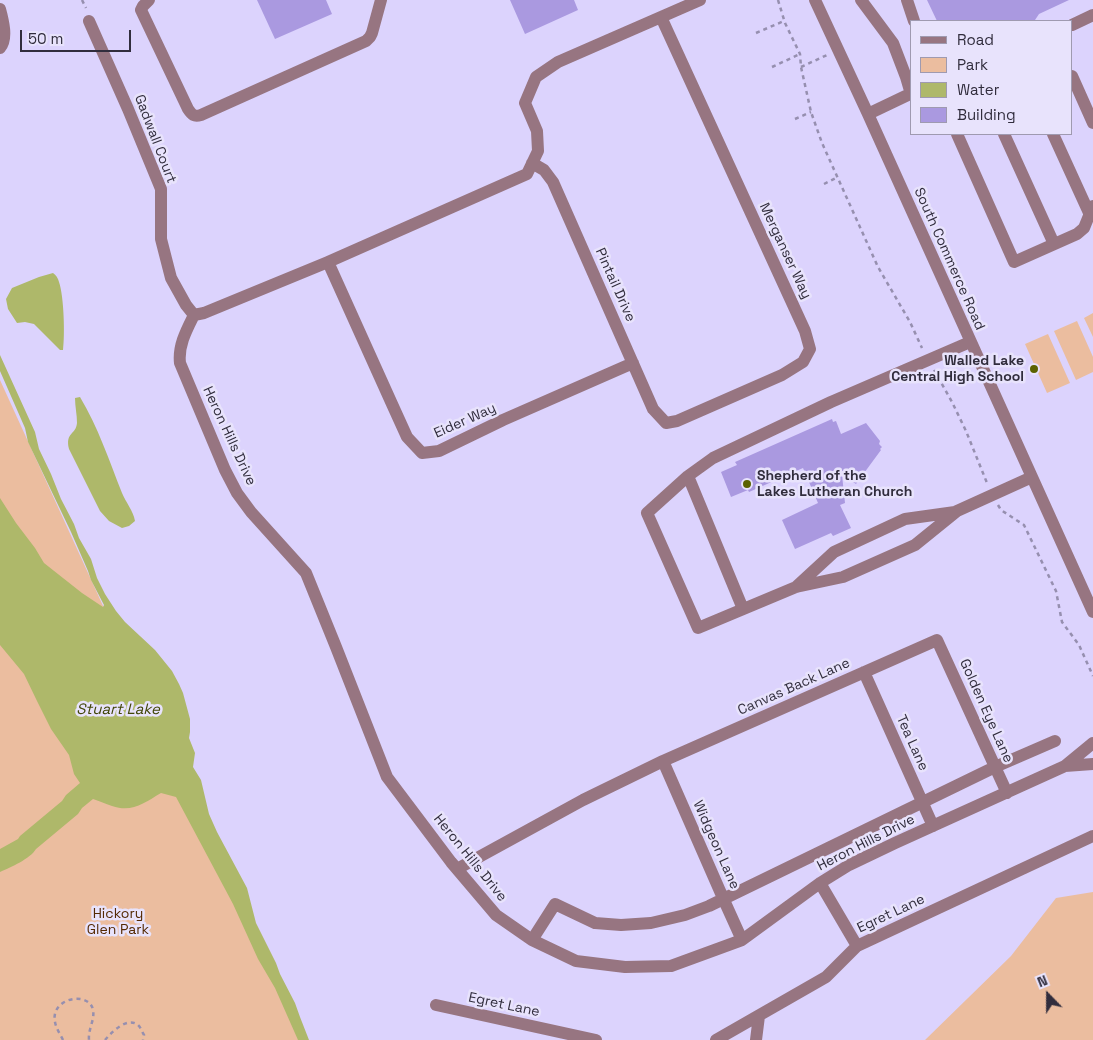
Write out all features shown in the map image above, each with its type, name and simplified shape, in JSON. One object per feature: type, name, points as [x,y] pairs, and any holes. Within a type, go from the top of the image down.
[{"type":"street","points":[[149,0],[142,6],[141,10],[192,116],[201,115],[366,40],[372,33],[381,0]]},
{"type":"street","points":[[199,314],[328,262],[527,174],[538,151],[537,131],[526,103],[536,77],[558,62],[700,0]]},
{"type":"street","name":"South Commerce Road","points":[[814,0],[868,114],[1093,612]]},
{"type":"street","points":[[861,0],[893,42],[910,91]]},
{"type":"street","points":[[907,0],[914,20]]},
{"type":"street","points":[[0,9],[4,44],[0,48]]},
{"type":"street","points":[[1073,25],[1093,16]]},
{"type":"street","name":"Merganser Way","points":[[661,17],[805,331],[810,349],[803,362],[782,375],[677,421],[666,423]]},
{"type":"street","name":"Gadwall Court","points":[[89,21],[161,189],[161,239],[171,278],[186,305],[199,314]]},
{"type":"street","points":[[1073,78],[1093,123]]},
{"type":"street","points":[[868,114],[910,94]]},
{"type":"street","points":[[957,135],[1014,262],[1077,234],[1084,228],[1092,211],[1054,135]]},
{"type":"street","points":[[1004,135],[1054,244]]},
{"type":"street","name":"Pintail Drive","points":[[532,163],[544,170],[553,182],[654,409],[666,423]]},
{"type":"street","name":"Eider Way","points":[[328,262],[408,437],[422,453],[439,451],[503,420],[633,363]]},
{"type":"street","name":"Heron Hills Drive","points":[[199,314],[184,337],[180,348],[180,363],[225,470],[237,493],[251,512],[306,573],[387,777],[496,915],[532,940],[576,961],[625,967],[671,966],[742,940],[820,883],[849,865],[1065,766],[1093,743]]},
{"type":"street","points":[[957,511],[915,545],[843,577],[796,587],[698,628],[647,513],[688,476],[713,458],[831,402],[970,342]]},
{"type":"street","points":[[688,476],[743,609]]},
{"type":"street","points":[[796,587],[834,552],[905,519],[957,511],[1032,477]]},
{"type":"street","name":"Canvas Back Lane","points":[[457,868],[583,800],[663,761],[937,640]]},
{"type":"street","name":"Golden Eye Lane","points":[[937,640],[1007,793]]},
{"type":"street","name":"Tea Lane","points":[[864,672],[933,826]]},
{"type":"street","points":[[532,940],[556,904],[595,923],[621,926],[651,923],[685,915],[709,906],[995,767],[1055,741]]},
{"type":"street","name":"Widgeon Lane","points":[[663,761],[742,940]]},
{"type":"street","name":"Heron Hills Drive","points":[[1065,766],[1093,764]]},
{"type":"street","name":"Egret Lane","points":[[716,1040],[826,977],[856,946],[1093,836]]},
{"type":"street","points":[[820,883],[856,946]]},
{"type":"street","name":"Egret Lane","points":[[436,1005],[596,1040]]},
{"type":"street","points":[[756,1040],[759,1016]]},
{"type":"path","points":[[778,0],[784,20],[800,54],[811,112],[822,143],[878,267],[910,322],[928,360],[952,402],[966,431],[992,496],[1001,510],[1024,525],[1056,591],[1062,622],[1079,645],[1093,676]]},
{"type":"path","points":[[756,33],[784,20]]},
{"type":"path","points":[[801,67],[837,50]]},
{"type":"path","points":[[772,67],[800,54]]},
{"type":"path","points":[[795,120],[811,112]]},
{"type":"path","points":[[824,184],[838,177]]},
{"type":"path","points":[[63,1040],[55,1023],[55,1018],[57,1010],[69,999],[80,999],[87,1002],[93,1008],[94,1016],[88,1033],[88,1040]]},
{"type":"path","points":[[104,1040],[116,1028],[128,1023],[135,1023],[140,1026],[144,1035],[143,1040]]},
{"type":"green space","points":[[1093,313],[1093,337],[1084,318]]},
{"type":"green space","points":[[1077,321],[1093,357],[1093,372],[1076,380],[1054,331]]},
{"type":"green space","points":[[1048,334],[1070,383],[1047,393],[1025,344]]},
{"type":"green space","name":"Hickory Glen Park","points":[[0,380],[301,1040],[0,1040]]},
{"type":"green space","points":[[1093,892],[1093,1040],[925,1040],[1011,956],[1056,898]]},
{"type":"water","points":[[53,273],[58,279],[61,289],[64,325],[63,350],[60,350],[34,324],[17,323],[8,309],[6,299],[12,288]]},
{"type":"water","name":"Stuart Lake","points":[[0,355],[35,432],[39,449],[79,538],[91,559],[105,594],[125,622],[155,650],[172,671],[179,684],[190,719],[189,738],[195,753],[193,767],[201,780],[209,814],[247,888],[256,923],[295,1003],[309,1040],[298,1040],[275,988],[258,959],[233,904],[176,797],[161,793],[132,808],[119,808],[93,799],[33,853],[0,872],[0,849],[18,839],[80,783],[74,774],[69,755],[51,729],[24,674],[0,645],[0,498],[44,563],[82,593],[103,607],[104,605],[28,442],[25,428],[0,371]]},
{"type":"water","points":[[80,397],[98,432],[122,493],[133,513],[135,521],[129,526],[122,528],[109,521],[100,511],[69,449],[68,439],[75,430],[77,423],[75,398]]},
{"type":"building","points":[[257,0],[326,0],[332,14],[275,39]]},
{"type":"building","points":[[510,0],[574,0],[578,10],[525,34]]},
{"type":"building","points":[[927,0],[1069,0],[1039,14],[1035,20],[937,20]]},
{"type":"building","name":"Shepherd of the Lakes Lutheran Church","points":[[832,419],[833,422],[836,421],[841,434],[866,423],[880,441],[879,444],[882,447],[856,484],[842,475],[845,503],[840,505],[851,528],[833,536],[831,533],[795,549],[782,520],[818,503],[803,468],[749,492],[748,490],[731,497],[721,472],[737,465],[735,462]]},
{"type":"place","name":"Walled Lake Central High School","points":[[1034,369]]},
{"type":"place","name":"Shepherd of the Lakes Lutheran Church","points":[[747,484]]}]
